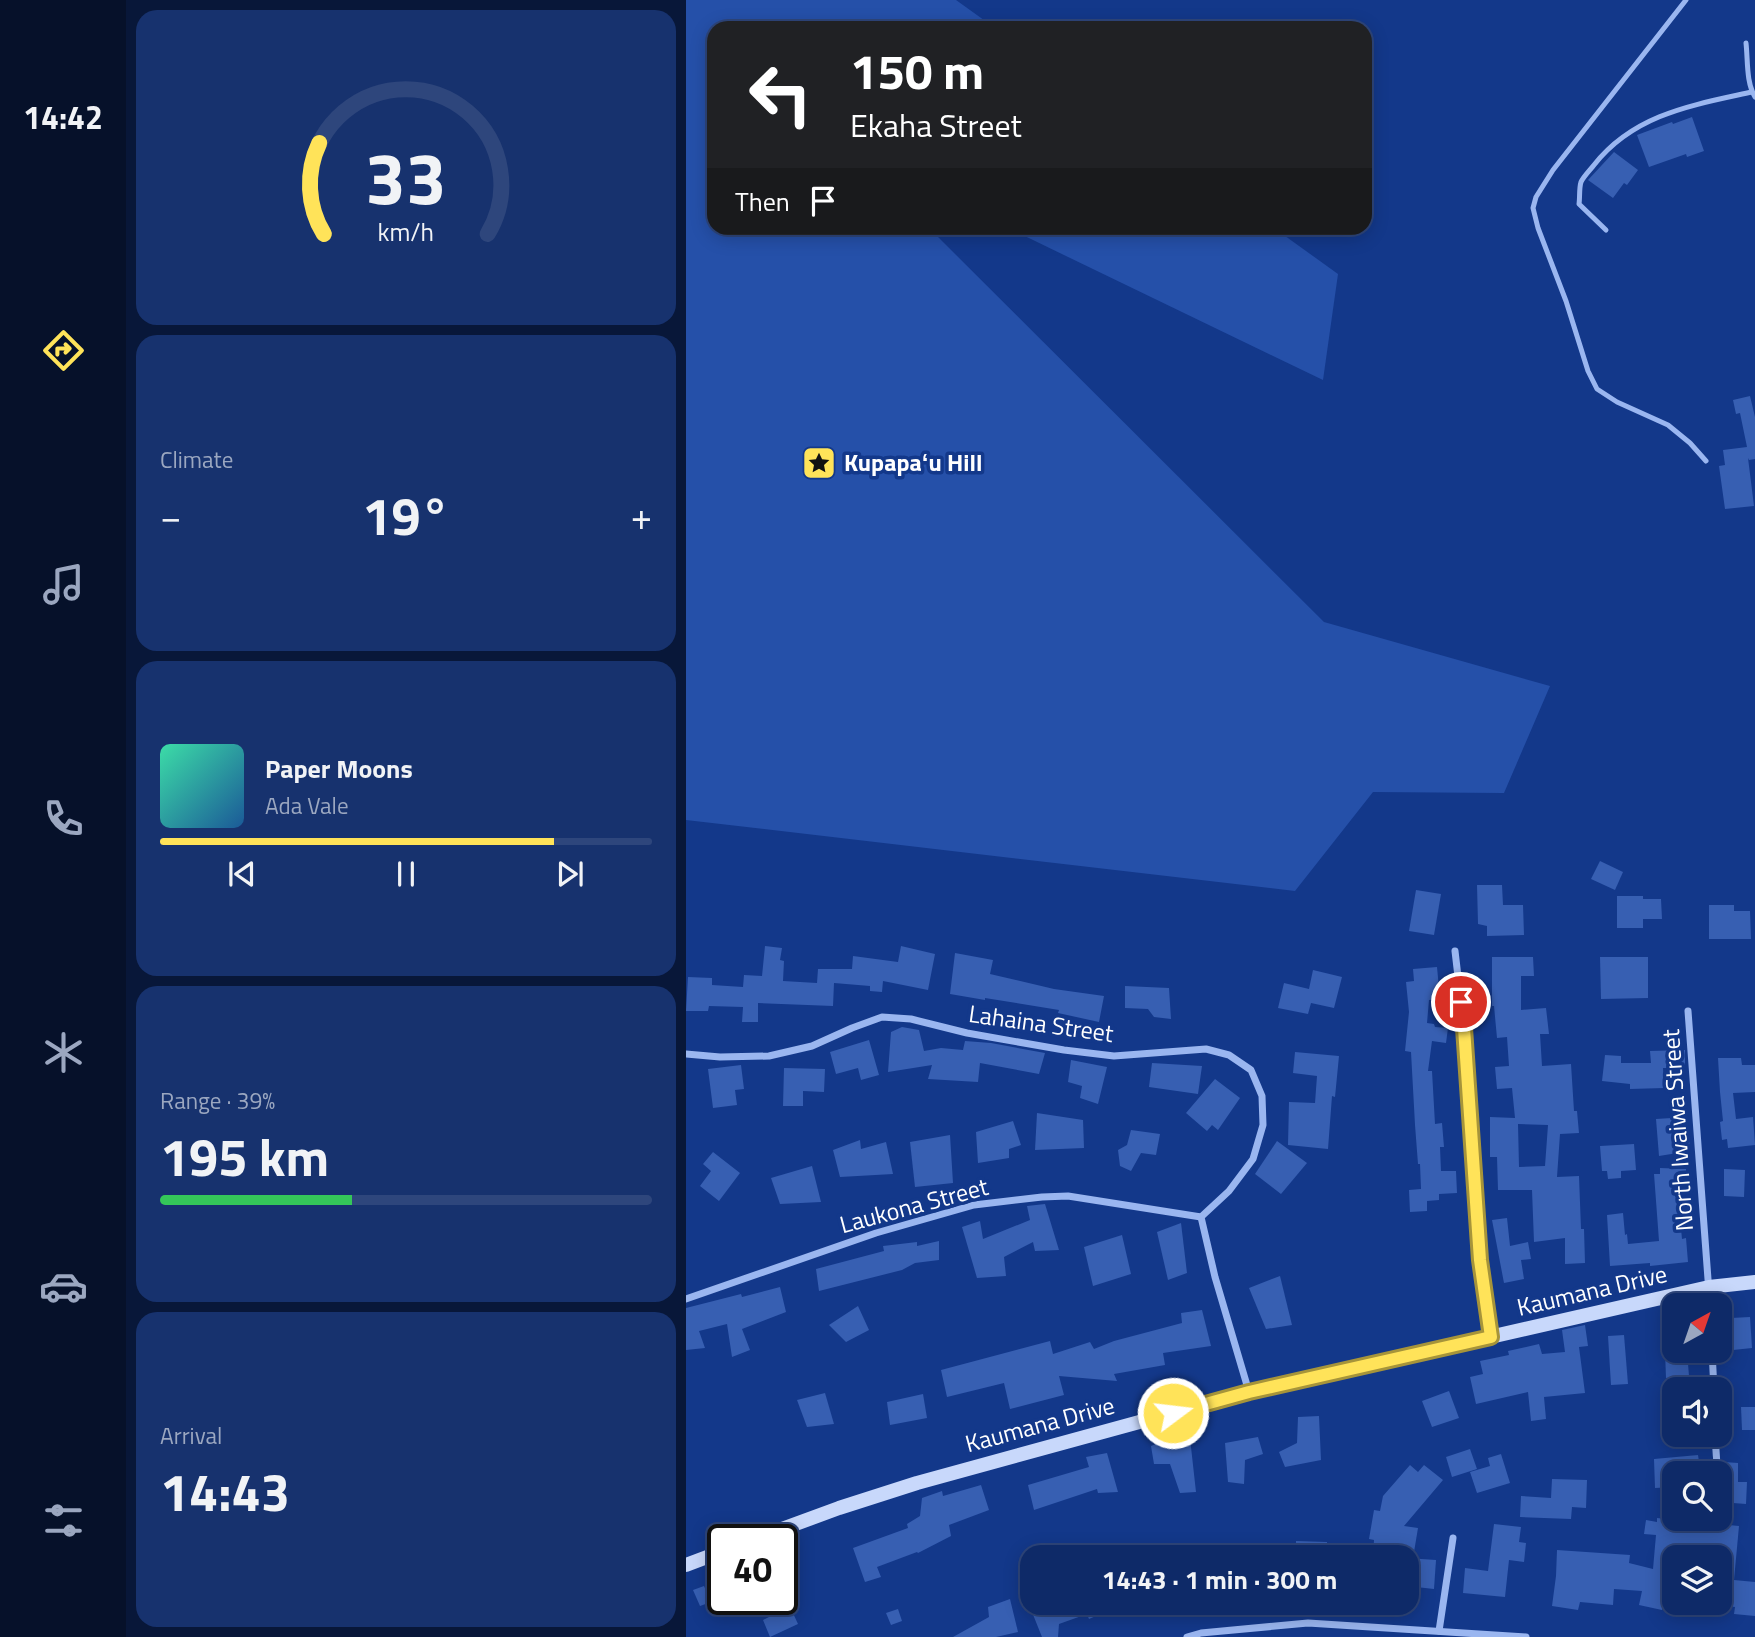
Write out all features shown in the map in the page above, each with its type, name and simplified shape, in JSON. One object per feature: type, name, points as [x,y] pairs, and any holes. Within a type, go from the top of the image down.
[{"type":"street","points":[[1455,951],[1464,1028],[1480,1260],[1491,1337]]},
{"type":"street","name":"North Iwaiwa Street","points":[[1688,1011],[1709,1293]]},
{"type":"street","name":"Lahaina Street","points":[[686,1054],[720,1057],[769,1056],[812,1046],[882,1017],[911,1019],[967,1033],[1114,1056],[1206,1049],[1229,1055],[1251,1070],[1262,1096],[1262,1125],[1252,1159],[1229,1191],[1201,1217]]},
{"type":"street","name":"Laukona Street","points":[[686,1299],[876,1233],[974,1205],[1068,1196],[1201,1217]]},
{"type":"street","points":[[1201,1217],[1215,1277],[1249,1392]]},
{"type":"street","name":"Kaumana Drive","points":[[796,1524],[917,1483],[1249,1392],[1709,1287],[1755,1282]]},
{"type":"street","points":[[1439,1632],[1453,1538]]},
{"type":"street","points":[[686,1565],[707,1557]]},
{"type":"street","points":[[1187,1637],[1201,1633],[1308,1623],[1527,1637]]},
{"type":"lane","points":[[1686,0],[1553,170],[1536,197],[1533,208],[1588,371],[1597,388],[1617,402],[1668,425],[1706,461]]},
{"type":"lane","points":[[1606,230],[1579,204],[1581,182],[1603,154],[1650,120],[1682,108],[1754,94],[1749,79],[1746,43]]},
{"type":"shaded area","points":[[686,0],[956,0],[985,21],[707,21],[707,235],[936,235],[1324,622],[1550,686],[1504,793],[1373,792],[1295,891],[686,820]]},
{"type":"shaded area","points":[[1023,235],[1284,235],[1338,274],[1323,380]]},
{"type":"building","points":[[1692,117],[1704,151],[1687,157],[1686,154],[1649,167],[1637,135]]},
{"type":"building","points":[[1614,152],[1638,170],[1613,198],[1588,180]]},
{"type":"building","points":[[1750,396],[1755,417],[1755,459],[1748,458],[1754,506],[1725,509],[1719,466],[1725,465],[1723,450],[1747,447],[1740,413],[1736,414],[1733,400]]},
{"type":"building","points":[[1600,861],[1623,872],[1615,890],[1591,879]]},
{"type":"building","points":[[1477,885],[1502,885],[1503,905],[1523,905],[1524,935],[1487,936],[1487,926],[1478,924]]},
{"type":"building","points":[[1416,890],[1441,894],[1434,935],[1409,931]]},
{"type":"building","points":[[1617,896],[1661,899],[1662,919],[1643,919],[1643,928],[1617,928]]},
{"type":"building","points":[[1709,905],[1734,905],[1734,911],[1750,911],[1751,939],[1709,939]]},
{"type":"building","points":[[765,946],[782,948],[780,960],[784,961],[783,981],[817,983],[818,969],[852,969],[853,956],[898,962],[901,946],[935,954],[928,990],[883,981],[882,992],[870,991],[870,986],[834,983],[833,1006],[758,1003],[758,1022],[742,1022],[743,1007],[709,1006],[708,1011],[686,1011],[688,977],[712,978],[712,985],[743,987],[744,975],[762,976]]},
{"type":"building","points":[[955,953],[993,960],[990,974],[1054,989],[1104,996],[1099,1022],[1058,1013],[1059,1010],[950,994]]},
{"type":"building","points":[[1492,957],[1533,957],[1534,976],[1521,976],[1521,1010],[1546,1008],[1549,1034],[1540,1034],[1542,1066],[1571,1064],[1574,1111],[1577,1111],[1579,1133],[1560,1134],[1557,1177],[1579,1176],[1585,1263],[1565,1264],[1565,1238],[1534,1242],[1532,1190],[1498,1190],[1497,1157],[1490,1157],[1490,1117],[1515,1118],[1512,1088],[1497,1089],[1495,1067],[1509,1066],[1507,1037],[1497,1038],[1492,1006]],"holes":[[[1518,1124],[1548,1125],[1545,1166],[1519,1167]]]},
{"type":"building","points":[[1600,957],[1648,957],[1648,998],[1601,999]]},
{"type":"building","points":[[1437,967],[1440,999],[1429,1000],[1427,1023],[1448,1028],[1446,1043],[1432,1041],[1428,1071],[1432,1071],[1435,1124],[1442,1123],[1444,1147],[1440,1147],[1441,1171],[1456,1171],[1457,1193],[1439,1194],[1439,1200],[1427,1201],[1427,1211],[1410,1212],[1409,1190],[1421,1189],[1411,1052],[1405,1051],[1409,1012],[1406,982],[1414,981],[1413,969]]},
{"type":"building","points":[[1313,970],[1342,977],[1334,1008],[1311,1003],[1308,1014],[1278,1008],[1284,983],[1309,989]]},
{"type":"building","points":[[1125,986],[1169,988],[1171,1019],[1154,1017],[1148,1009],[1125,1008]]},
{"type":"building","points":[[902,1027],[919,1030],[924,1051],[941,1048],[963,1050],[965,1041],[1045,1053],[1039,1074],[980,1063],[978,1082],[928,1079],[932,1065],[888,1072],[891,1032]]},
{"type":"building","points":[[869,1040],[879,1075],[861,1080],[858,1068],[836,1074],[830,1052]]},
{"type":"building","points":[[1685,1050],[1685,1068],[1663,1068],[1664,1088],[1630,1089],[1630,1084],[1602,1081],[1605,1055],[1621,1056],[1621,1063],[1651,1063],[1650,1051]]},
{"type":"building","points":[[1295,1052],[1339,1056],[1335,1097],[1332,1096],[1328,1149],[1288,1145],[1289,1102],[1315,1103],[1317,1076],[1293,1073]]},
{"type":"building","points":[[1718,1058],[1741,1058],[1742,1065],[1755,1065],[1755,1092],[1733,1093],[1736,1119],[1753,1117],[1755,1145],[1728,1148],[1727,1139],[1722,1140]]},
{"type":"building","points":[[1071,1060],[1107,1067],[1098,1104],[1080,1098],[1082,1086],[1068,1082]]},
{"type":"building","points":[[1152,1063],[1202,1066],[1198,1094],[1149,1087]]},
{"type":"building","points":[[741,1065],[744,1089],[735,1090],[737,1105],[713,1108],[708,1069]]},
{"type":"building","points":[[784,1068],[825,1069],[824,1092],[803,1091],[803,1106],[783,1106]]},
{"type":"building","points":[[1215,1079],[1240,1098],[1218,1130],[1212,1125],[1207,1131],[1186,1113]]},
{"type":"building","points":[[1037,1113],[1083,1120],[1084,1148],[1035,1150]]},
{"type":"building","points":[[1687,1117],[1690,1151],[1659,1156],[1656,1119]]},
{"type":"building","points":[[1013,1121],[1021,1145],[1009,1149],[1009,1158],[978,1163],[976,1132]]},
{"type":"building","points":[[1131,1130],[1160,1134],[1156,1155],[1141,1153],[1131,1171],[1120,1166],[1118,1150],[1127,1145]]},
{"type":"building","points":[[950,1135],[953,1183],[915,1187],[910,1142]]},
{"type":"building","points":[[860,1140],[861,1149],[886,1142],[893,1174],[840,1177],[833,1150]]},
{"type":"building","points":[[1277,1141],[1307,1163],[1281,1194],[1255,1174]]},
{"type":"building","points":[[1634,1144],[1636,1170],[1621,1171],[1621,1178],[1608,1179],[1607,1171],[1602,1171],[1600,1146]]},
{"type":"building","points":[[713,1152],[740,1173],[719,1201],[700,1186],[711,1171],[703,1164]]},
{"type":"building","points":[[812,1166],[821,1202],[780,1204],[771,1178]]},
{"type":"building","points":[[1660,1168],[1686,1169],[1687,1186],[1677,1187],[1682,1239],[1686,1238],[1688,1262],[1610,1266],[1607,1215],[1623,1213],[1628,1244],[1659,1241],[1654,1174],[1660,1174]]},
{"type":"building","points":[[1724,1169],[1745,1170],[1744,1197],[1724,1196]]},
{"type":"building","points":[[1045,1204],[1059,1250],[1035,1251],[1033,1242],[1004,1257],[1006,1276],[977,1278],[962,1227],[980,1221],[983,1239],[1030,1220],[1027,1206]]},
{"type":"building","points":[[1507,1218],[1510,1246],[1528,1242],[1531,1259],[1521,1260],[1524,1279],[1504,1283],[1492,1220]]},
{"type":"building","points":[[1181,1223],[1187,1273],[1168,1280],[1157,1232]]},
{"type":"building","points":[[1122,1235],[1131,1274],[1093,1286],[1084,1247]]},
{"type":"building","points":[[939,1241],[939,1260],[915,1263],[902,1270],[819,1291],[816,1269],[884,1251],[883,1246],[917,1242],[917,1246]]},
{"type":"building","points":[[1280,1276],[1292,1325],[1266,1329],[1249,1288]]},
{"type":"building","points":[[780,1287],[786,1312],[742,1329],[750,1350],[732,1357],[727,1324],[699,1331],[705,1348],[686,1350],[686,1308]]},
{"type":"building","points":[[858,1306],[869,1330],[846,1342],[829,1325]]},
{"type":"building","points":[[1202,1310],[1211,1346],[1163,1353],[1165,1365],[1114,1374],[1117,1381],[1059,1376],[1064,1395],[1010,1409],[1004,1383],[947,1397],[941,1370],[1050,1341],[1053,1354],[1090,1342],[1094,1349],[1182,1323],[1181,1313]]},
{"type":"building","points":[[1750,1317],[1752,1348],[1733,1350],[1732,1318]]},
{"type":"building","points":[[1585,1325],[1588,1346],[1579,1347],[1585,1393],[1544,1397],[1546,1419],[1531,1421],[1528,1392],[1476,1404],[1470,1377],[1483,1374],[1480,1361],[1509,1355],[1508,1351],[1539,1344],[1542,1354],[1565,1352],[1562,1330]]},
{"type":"building","points":[[1624,1335],[1628,1384],[1611,1385],[1608,1336]]},
{"type":"building","points":[[1665,1363],[1688,1363],[1689,1376],[1666,1377]]},
{"type":"building","points":[[1449,1391],[1459,1418],[1432,1427],[1422,1401]]},
{"type":"building","points":[[825,1393],[834,1424],[807,1427],[797,1400]]},
{"type":"building","points":[[923,1394],[927,1418],[890,1425],[887,1402]]},
{"type":"building","points":[[1741,1407],[1755,1407],[1755,1430],[1742,1430]]},
{"type":"building","points":[[1319,1416],[1321,1460],[1285,1467],[1279,1452],[1297,1443],[1298,1417]]},
{"type":"building","points":[[1258,1437],[1263,1454],[1245,1460],[1244,1484],[1228,1482],[1225,1443]]},
{"type":"building","points":[[1170,1438],[1190,1438],[1196,1492],[1180,1493],[1170,1464],[1154,1464],[1151,1446]]},
{"type":"building","points":[[1470,1449],[1477,1469],[1452,1477],[1446,1457]]},
{"type":"building","points":[[1107,1453],[1118,1492],[1098,1493],[1097,1489],[1034,1510],[1028,1485],[1089,1467],[1086,1457]]},
{"type":"building","points":[[1501,1454],[1510,1483],[1477,1493],[1470,1472],[1490,1466],[1488,1458]]},
{"type":"building","points":[[1698,1455],[1699,1461],[1662,1461],[1662,1488],[1655,1488],[1654,1459]]},
{"type":"building","points":[[1732,1463],[1738,1463],[1738,1482],[1747,1482],[1746,1504],[1732,1503]]},
{"type":"building","points":[[1410,1465],[1418,1472],[1424,1465],[1443,1480],[1404,1526],[1418,1528],[1415,1545],[1374,1545],[1374,1540],[1369,1539],[1374,1510],[1380,1511],[1383,1496]]},
{"type":"building","points":[[1552,1479],[1587,1480],[1586,1508],[1572,1507],[1571,1519],[1520,1517],[1521,1496],[1551,1498]]},
{"type":"building","points":[[981,1485],[989,1510],[949,1525],[951,1536],[918,1553],[877,1567],[881,1577],[865,1582],[853,1548],[908,1528],[907,1524],[920,1516],[922,1498],[942,1491],[943,1496]]},
{"type":"building","points":[[1657,1518],[1662,1518],[1662,1531],[1732,1531],[1732,1525],[1739,1526],[1734,1580],[1755,1582],[1755,1616],[1734,1614],[1732,1545],[1662,1545],[1662,1610],[1639,1605],[1642,1591],[1614,1589],[1613,1605],[1580,1602],[1578,1610],[1552,1606],[1557,1550],[1630,1555],[1629,1563],[1653,1569],[1656,1535],[1644,1534],[1646,1520],[1657,1522]]},
{"type":"building","points":[[1494,1524],[1521,1527],[1519,1542],[1526,1543],[1524,1562],[1509,1560],[1505,1597],[1463,1593],[1465,1568],[1488,1571]]},
{"type":"building","points":[[1296,1541],[1327,1542],[1327,1545],[1296,1545]]},
{"type":"building","points":[[1419,1559],[1436,1560],[1434,1589],[1419,1587]]},
{"type":"building","points":[[704,1586],[707,1603],[700,1606],[693,1590]]},
{"type":"building","points":[[1010,1599],[1018,1632],[996,1637],[953,1637],[989,1617],[988,1607]]},
{"type":"building","points":[[898,1609],[902,1621],[891,1625],[886,1613]]},
{"type":"building","points":[[768,1615],[794,1615],[798,1624],[770,1637],[763,1620]]},
{"type":"building","points":[[1033,1615],[1084,1615],[1059,1624],[1058,1637],[1042,1637]]},
{"type":"place","name":"Kupapaʻu Hill","points":[[819,463]]},
{"type":"route","points":[[1173,1413],[1249,1392],[1491,1337],[1480,1260],[1461,1002]]}]
